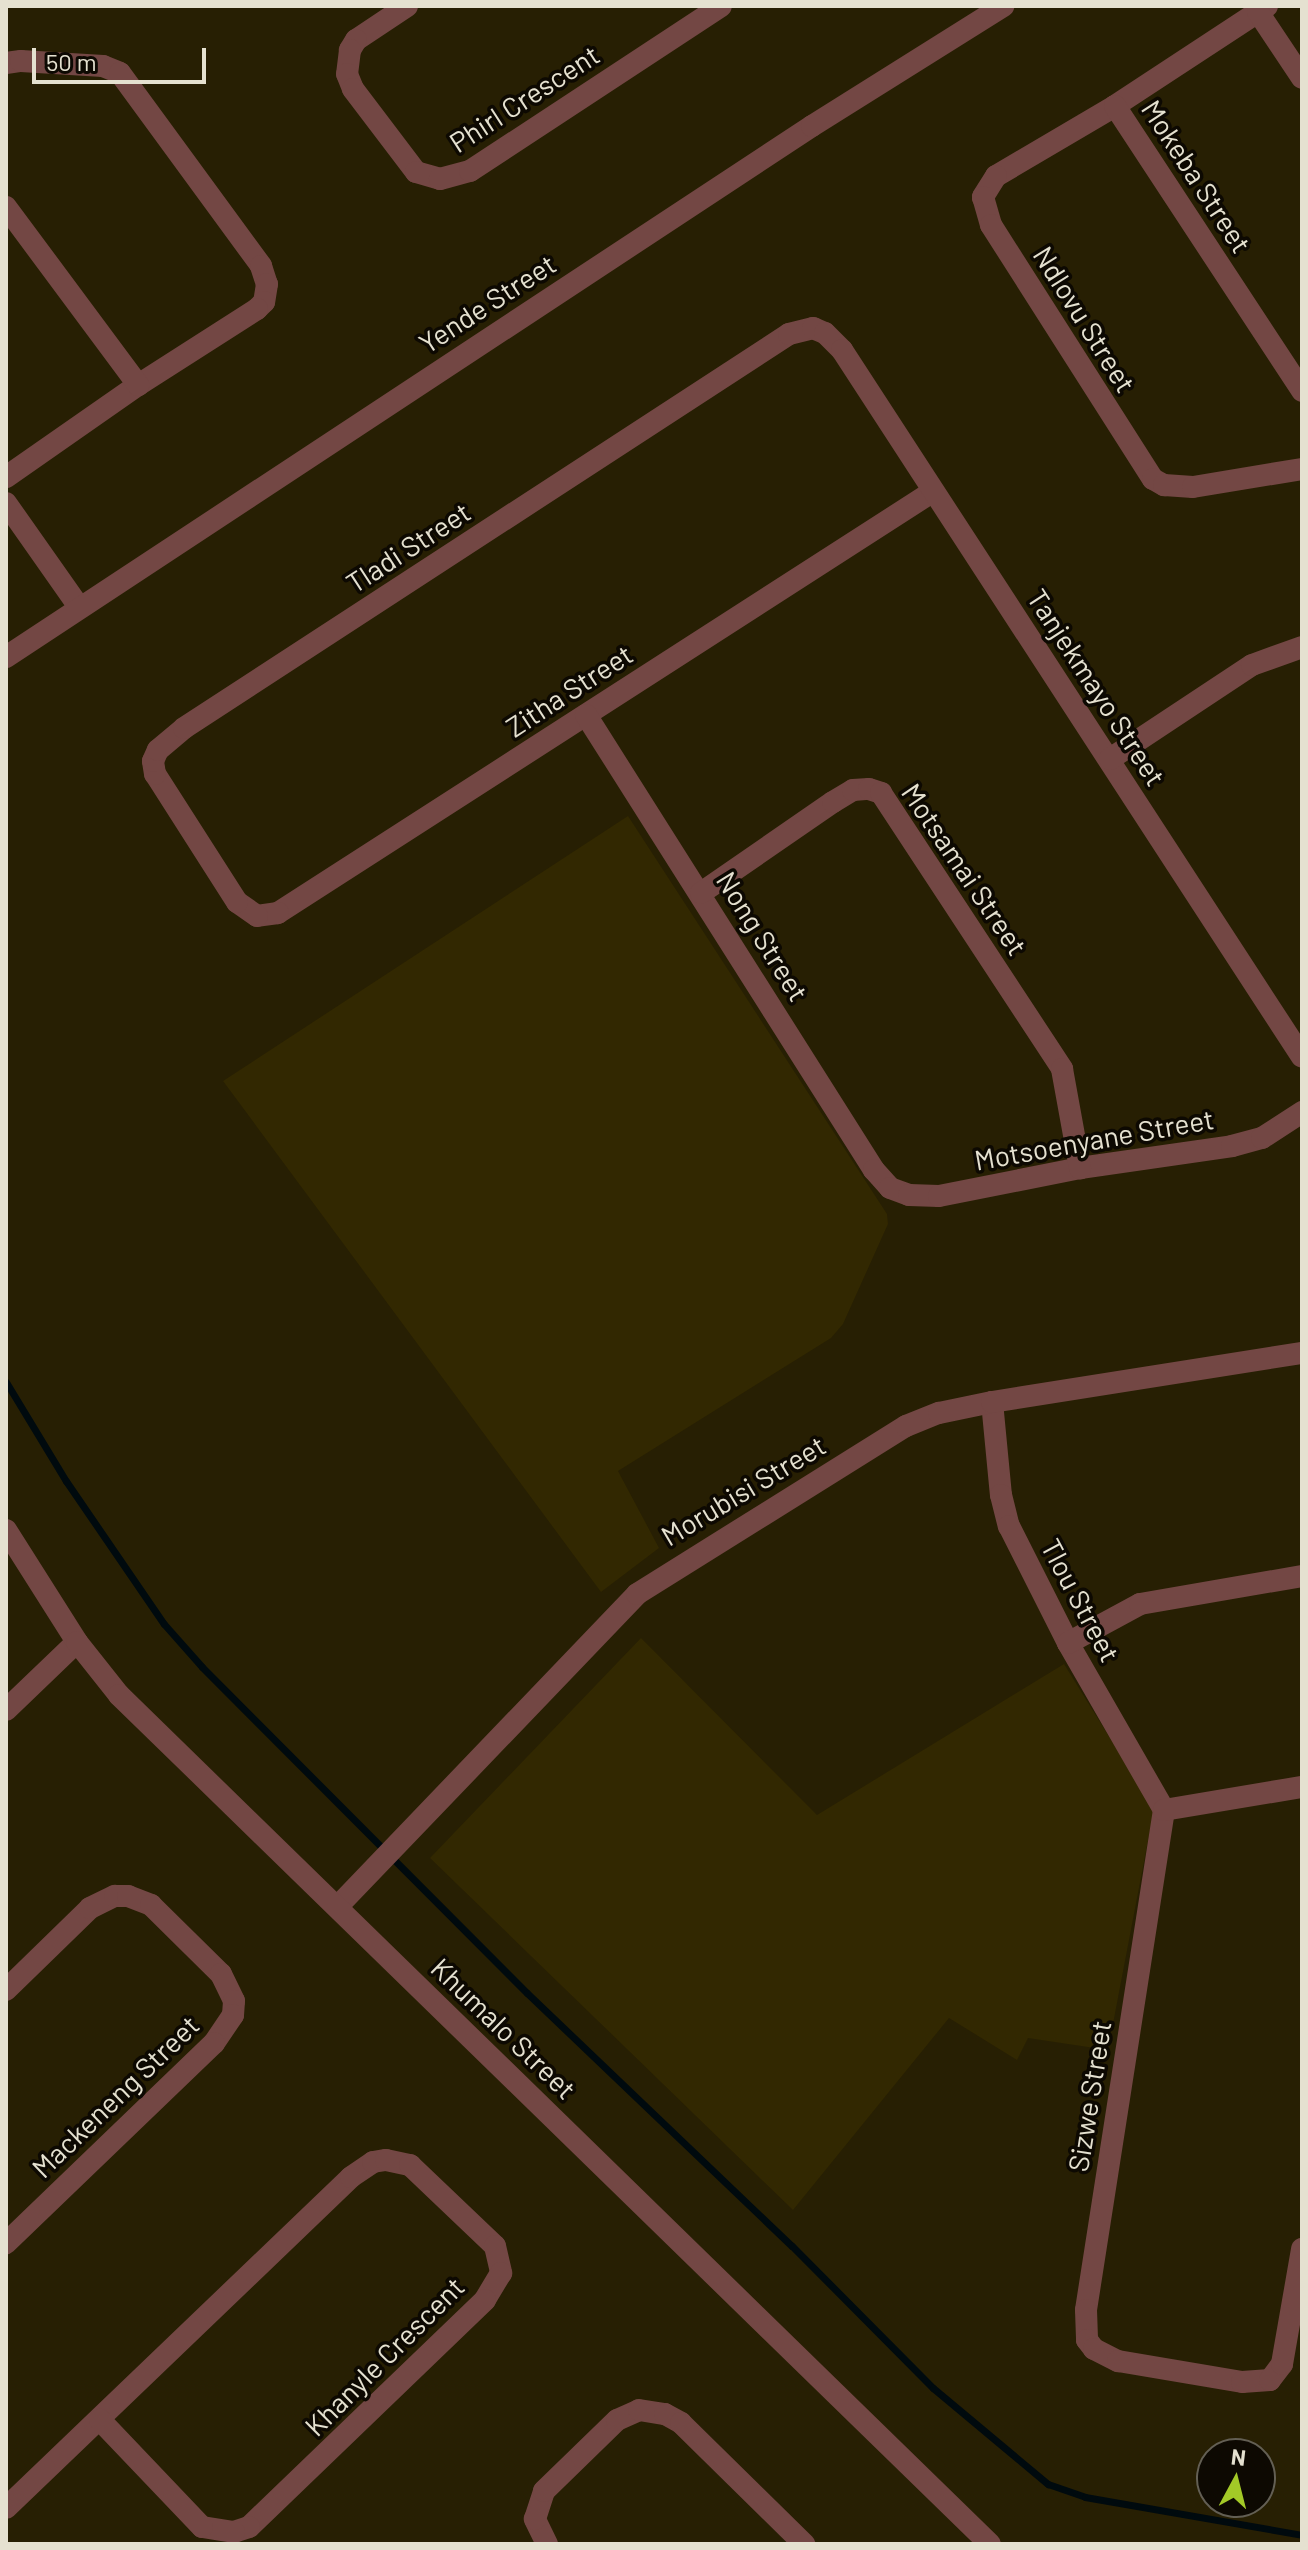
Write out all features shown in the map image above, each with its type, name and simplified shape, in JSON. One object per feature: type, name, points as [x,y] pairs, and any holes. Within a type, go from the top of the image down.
[{"type":"street","name":"PhirI Crescent","points":[[407,6],[356,40],[350,50],[347,74],[353,89],[410,166],[429,178],[440,179],[470,171],[721,6]]},
{"type":"street","name":"Yende Street","points":[[6,657],[812,126],[1003,6]]},
{"type":"street","points":[[1263,9],[1302,78]]},
{"type":"street","name":"Mokeba Street","points":[[1263,9],[1115,106],[1302,391]]},
{"type":"street","points":[[6,63],[21,61],[103,66],[120,73],[265,275],[266,294],[257,309],[138,385],[6,477]]},
{"type":"street","name":"Ndlovu Street","points":[[1115,106],[996,176],[983,197],[991,225],[1153,479],[1164,485],[1193,487],[1302,469]]},
{"type":"street","points":[[6,207],[138,385]]},
{"type":"street","name":"Tladi Street","points":[[237,902],[161,788],[153,761],[167,740],[789,334],[813,328],[834,340],[842,350]]},
{"type":"street","name":"Tanjekmayo Street","points":[[842,350],[1302,1057]]},
{"type":"street","name":"Zitha Street","points":[[237,902],[257,916],[278,913],[932,492]]},
{"type":"street","points":[[6,503],[79,607]]},
{"type":"street","points":[[1110,759],[1252,665],[1302,647]]},
{"type":"street","name":"Nong Street","points":[[586,715],[874,1170],[890,1188]]},
{"type":"street","name":"Motsamai Street","points":[[701,893],[853,790],[869,789],[881,793],[1062,1069],[1080,1168]]},
{"type":"street","name":"Motsoenyane Street","points":[[890,1188],[909,1195],[939,1196],[1080,1168],[1249,1142],[1302,1112]]},
{"type":"street","name":"Morubisi Street","points":[[339,1905],[625,1606],[658,1578],[906,1426],[939,1413],[992,1402],[1302,1353]]},
{"type":"street","name":"Tlou Street","points":[[992,1402],[1004,1513],[1068,1643],[1164,1810]]},
{"type":"street","name":"Khumalo Street","points":[[6,1530],[77,1642],[119,1695],[339,1905],[990,2544]]},
{"type":"street","points":[[1068,1643],[1140,1604],[1302,1576]]},
{"type":"street","points":[[6,1710],[77,1642]]},
{"type":"street","points":[[1164,1810],[1302,1787]]},
{"type":"street","name":"Sizwe Street","points":[[1164,1810],[1086,2310],[1087,2340],[1094,2349],[1118,2361],[1242,2382],[1270,2380],[1282,2364],[1302,2249]]},
{"type":"street","name":"Mackeneng Street","points":[[6,1990],[90,1908],[115,1896],[128,1896],[151,1905],[201,1954],[221,1974],[234,2001],[233,2015],[214,2043],[6,2243]]},
{"type":"street","name":"Khanyle Crescent","points":[[6,2508],[351,2177],[373,2162],[386,2160],[410,2165],[495,2246],[501,2273],[485,2300],[249,2527],[234,2532],[202,2527],[100,2420]]},
{"type":"street","points":[[547,2544],[535,2519],[536,2505],[544,2491],[617,2420],[639,2410],[665,2414],[681,2423],[804,2544]]},
{"type":"shaded area","points":[[628,816],[887,1214],[888,1224],[843,1324],[831,1338],[618,1471],[659,1548],[601,1592],[223,1081]]},
{"type":"shaded area","points":[[641,1638],[817,1815],[1064,1664],[1154,1809],[1108,2050],[1028,2038],[1017,2060],[949,2018],[793,2210],[430,1858]]},
{"type":"waterway","points":[[6,1382],[66,1481],[164,1624],[202,1667],[527,1993],[792,2246],[933,2388],[1048,2484],[1085,2497],[1302,2535]]}]
